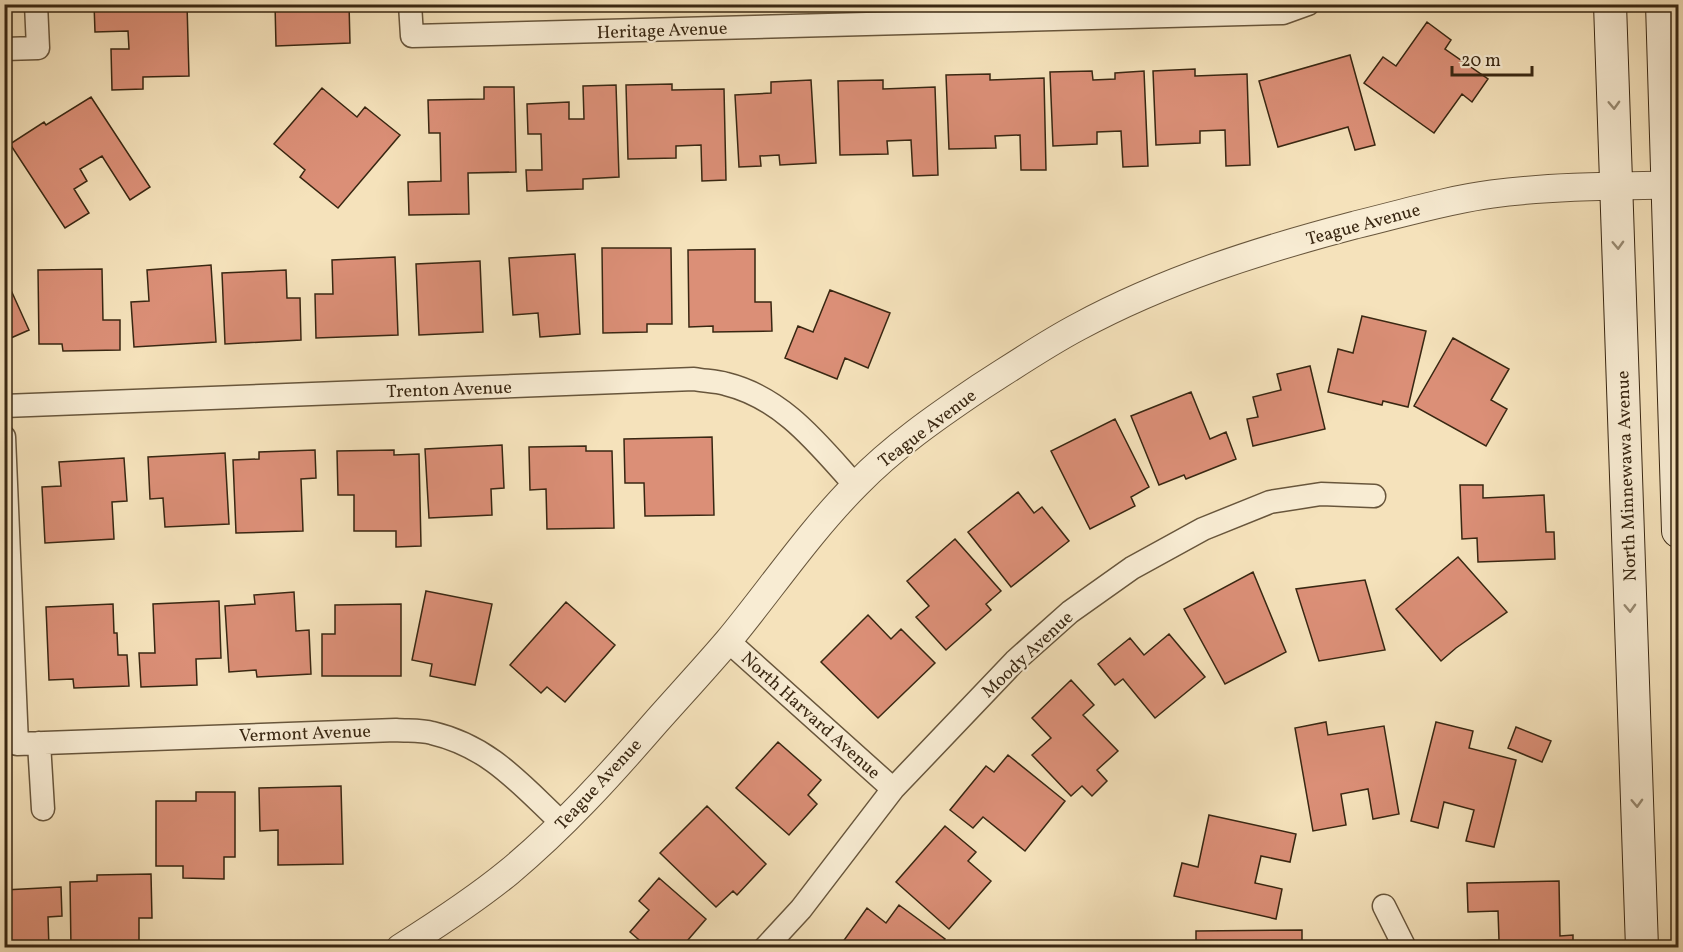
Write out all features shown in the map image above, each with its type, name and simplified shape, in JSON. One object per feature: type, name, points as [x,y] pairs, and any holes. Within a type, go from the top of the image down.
[{"type":"main road","name":"North Minnewawa Avenue","points":[[1610,4],[1642,948]]},
{"type":"main road","points":[[1662,4],[1673,185],[1678,531]]},
{"type":"street","points":[[4,49],[38,48],[36,4]]},
{"type":"street","name":"Heritage Avenue","points":[[410,4],[411,36],[1283,14],[1308,4]]},
{"type":"street","name":"Teague Avenue","points":[[400,948],[509,872],[563,824],[612,773],[728,641],[794,557],[855,486],[894,449],[946,410],[1077,327],[1159,289],[1250,255],[1445,202],[1493,194],[1539,190],[1673,185]]},
{"type":"street","name":"Trenton Avenue","points":[[4,406],[694,379],[726,384],[755,394],[783,411],[803,429],[855,486]]},
{"type":"street","name":"Vermont Avenue","points":[[4,437],[16,744],[396,730],[430,733],[478,749],[496,761],[563,824]]},
{"type":"street","name":"Moody Avenue","points":[[765,948],[801,909],[893,789],[1015,661],[1070,612],[1132,568],[1203,530],[1270,502],[1321,494],[1374,496]]},
{"type":"street","name":"North Harvard Avenue","points":[[728,641],[893,789]]},
{"type":"street","points":[[39,743],[43,809]]},
{"type":"street","points":[[1384,906],[1405,948]]},
{"type":"building","points":[[94,4],[187,4],[189,76],[143,77],[143,89],[112,90],[111,49],[129,49],[128,31],[95,32]]},
{"type":"building","points":[[275,4],[349,4],[350,43],[276,46]]},
{"type":"building","points":[[1427,22],[1451,40],[1445,49],[1488,79],[1472,102],[1462,94],[1434,133],[1364,83],[1383,57],[1396,66]]},
{"type":"building","points":[[1350,55],[1375,145],[1355,150],[1348,127],[1278,147],[1259,81]]},
{"type":"building","points":[[1195,69],[1195,76],[1247,74],[1250,165],[1226,166],[1225,130],[1200,131],[1200,143],[1156,145],[1153,71]]},
{"type":"building","points":[[1092,71],[1093,80],[1115,79],[1115,73],[1144,71],[1148,166],[1123,167],[1121,131],[1097,132],[1097,144],[1053,146],[1050,72]]},
{"type":"building","points":[[990,74],[990,80],[1044,78],[1046,170],[1021,170],[1020,135],[995,136],[996,148],[949,149],[946,75]]},
{"type":"building","points":[[811,80],[816,163],[780,165],[779,155],[760,156],[761,166],[739,167],[735,95],[771,93],[771,82]]},
{"type":"building","points":[[883,80],[883,89],[935,87],[938,175],[913,176],[911,140],[887,141],[888,154],[840,155],[838,81]]},
{"type":"building","points":[[672,84],[672,90],[724,89],[726,180],[702,181],[701,145],[676,146],[676,158],[628,159],[626,85]]},
{"type":"building","points":[[616,85],[619,177],[583,179],[583,189],[527,191],[526,170],[542,170],[541,134],[528,134],[527,104],[569,102],[569,119],[584,119],[583,86]]},
{"type":"building","points":[[484,87],[514,87],[516,172],[468,173],[469,214],[409,215],[408,182],[441,181],[440,133],[429,133],[428,100],[484,99]]},
{"type":"building","points":[[322,88],[357,117],[365,107],[400,135],[338,208],[300,177],[305,170],[274,144]]},
{"type":"building","points":[[91,97],[150,187],[130,200],[102,156],[80,169],[87,181],[74,189],[89,213],[65,228],[10,144],[44,122],[46,125]]},
{"type":"building","points":[[602,248],[671,248],[672,324],[647,324],[647,332],[603,333]]},
{"type":"building","points":[[755,249],[755,302],[771,302],[772,331],[713,332],[713,326],[689,327],[688,250]]},
{"type":"building","points":[[575,254],[580,334],[540,337],[538,313],[513,315],[509,258]]},
{"type":"building","points":[[395,257],[398,335],[316,338],[315,294],[333,294],[332,260]]},
{"type":"building","points":[[480,261],[483,332],[419,335],[416,264]]},
{"type":"building","points":[[211,265],[216,342],[134,347],[131,302],[149,301],[147,270]]},
{"type":"building","points":[[102,269],[103,320],[120,320],[120,350],[63,351],[62,344],[39,344],[38,270]]},
{"type":"building","points":[[286,270],[287,298],[300,298],[301,340],[225,344],[222,273]]},
{"type":"building","points":[[10,288],[29,330],[4,341],[4,291]]},
{"type":"building","points":[[830,290],[890,313],[868,368],[845,358],[837,379],[785,358],[798,326],[813,332]]},
{"type":"building","points":[[1362,316],[1426,331],[1408,407],[1383,401],[1382,405],[1328,392],[1338,349],[1353,353]]},
{"type":"building","points":[[1453,338],[1509,369],[1491,400],[1507,409],[1486,446],[1414,406]]},
{"type":"building","points":[[1310,366],[1325,429],[1253,446],[1247,419],[1258,417],[1253,397],[1281,390],[1277,374]]},
{"type":"building","points":[[1191,392],[1210,439],[1226,432],[1236,459],[1186,479],[1184,475],[1159,485],[1131,416]]},
{"type":"building","points":[[1115,419],[1149,487],[1131,497],[1135,506],[1090,529],[1051,451]]},
{"type":"building","points":[[712,437],[714,515],[645,516],[644,483],[625,483],[624,439]]},
{"type":"building","points":[[502,445],[504,488],[491,489],[492,515],[429,518],[425,449]]},
{"type":"building","points":[[586,446],[586,451],[612,451],[614,528],[547,529],[546,489],[530,490],[529,447]]},
{"type":"building","points":[[315,450],[316,478],[301,479],[303,531],[236,533],[233,460],[259,459],[259,452]]},
{"type":"building","points":[[394,450],[394,455],[419,454],[421,546],[396,547],[396,531],[354,531],[354,495],[338,495],[337,451]]},
{"type":"building","points":[[225,453],[229,524],[165,527],[163,498],[150,499],[148,457]]},
{"type":"building","points":[[124,458],[127,501],[112,502],[114,539],[45,543],[42,487],[61,486],[59,462]]},
{"type":"building","points":[[1460,485],[1483,485],[1483,498],[1544,495],[1546,532],[1554,532],[1555,559],[1478,562],[1477,538],[1462,539]]},
{"type":"building","points":[[1018,492],[1034,513],[1042,507],[1069,541],[1011,587],[968,532]]},
{"type":"building","points":[[955,539],[1001,591],[986,604],[991,610],[946,650],[916,617],[929,606],[907,581]]},
{"type":"building","points":[[1458,557],[1507,612],[1441,661],[1396,609]]},
{"type":"building","points":[[1253,572],[1286,652],[1225,684],[1184,609]]},
{"type":"building","points":[[1365,580],[1385,650],[1319,661],[1296,589]]},
{"type":"building","points":[[426,591],[492,604],[475,685],[430,676],[432,664],[412,660]]},
{"type":"building","points":[[294,592],[296,631],[309,630],[311,674],[257,677],[256,670],[229,672],[225,606],[255,604],[254,595]]},
{"type":"building","points":[[219,601],[221,658],[196,659],[197,685],[141,687],[139,653],[155,653],[153,604]]},
{"type":"building","points":[[566,602],[615,645],[565,702],[547,687],[541,693],[510,665]]},
{"type":"building","points":[[113,604],[114,633],[117,633],[118,655],[127,655],[129,686],[74,688],[73,679],[49,680],[46,607]]},
{"type":"building","points":[[401,604],[401,676],[322,676],[322,634],[335,634],[335,605]]},
{"type":"building","points":[[868,615],[891,639],[901,629],[935,663],[878,718],[821,662]]},
{"type":"building","points":[[1169,634],[1205,677],[1155,718],[1123,679],[1115,685],[1098,664],[1130,638],[1144,655]]},
{"type":"building","points":[[1071,680],[1094,705],[1083,715],[1118,751],[1097,770],[1107,781],[1092,796],[1082,786],[1071,796],[1032,755],[1051,738],[1032,718]]},
{"type":"building","points":[[1326,722],[1328,735],[1384,726],[1399,814],[1373,819],[1368,789],[1341,794],[1346,825],[1313,831],[1295,728]]},
{"type":"building","points":[[1436,722],[1473,731],[1469,748],[1516,760],[1494,847],[1466,841],[1474,810],[1444,802],[1438,828],[1411,821]]},
{"type":"building","points":[[1516,727],[1551,741],[1542,762],[1508,748]]},
{"type":"building","points":[[778,742],[821,780],[808,795],[817,804],[789,835],[736,788]]},
{"type":"building","points":[[1008,755],[1065,801],[1025,851],[983,817],[973,828],[950,810],[986,766],[994,772]]},
{"type":"building","points":[[341,786],[343,864],[278,865],[278,830],[260,831],[259,788]]},
{"type":"building","points":[[196,792],[235,792],[235,857],[224,857],[224,879],[183,878],[183,866],[156,866],[156,801],[196,801]]},
{"type":"building","points":[[707,806],[766,864],[737,895],[733,891],[716,907],[660,853]]},
{"type":"building","points":[[1209,815],[1296,834],[1290,862],[1261,856],[1255,883],[1282,889],[1276,919],[1174,896],[1182,863],[1198,867]]},
{"type":"building","points":[[945,826],[976,852],[968,861],[991,881],[949,929],[896,882]]},
{"type":"building","points":[[151,874],[152,918],[139,918],[139,948],[71,948],[70,882],[97,881],[97,875]]},
{"type":"building","points":[[659,878],[706,919],[681,948],[645,948],[646,946],[630,932],[649,910],[639,901]]},
{"type":"building","points":[[1559,881],[1560,936],[1573,935],[1573,948],[1469,948],[1469,941],[1499,940],[1498,911],[1468,912],[1467,883]]},
{"type":"building","points":[[61,887],[62,916],[48,917],[49,948],[4,948],[4,890]]},
{"type":"building","points":[[899,905],[945,939],[939,948],[849,948],[842,943],[867,908],[886,923]]},
{"type":"building","points":[[1302,930],[1302,948],[1196,948],[1196,931]]}]
